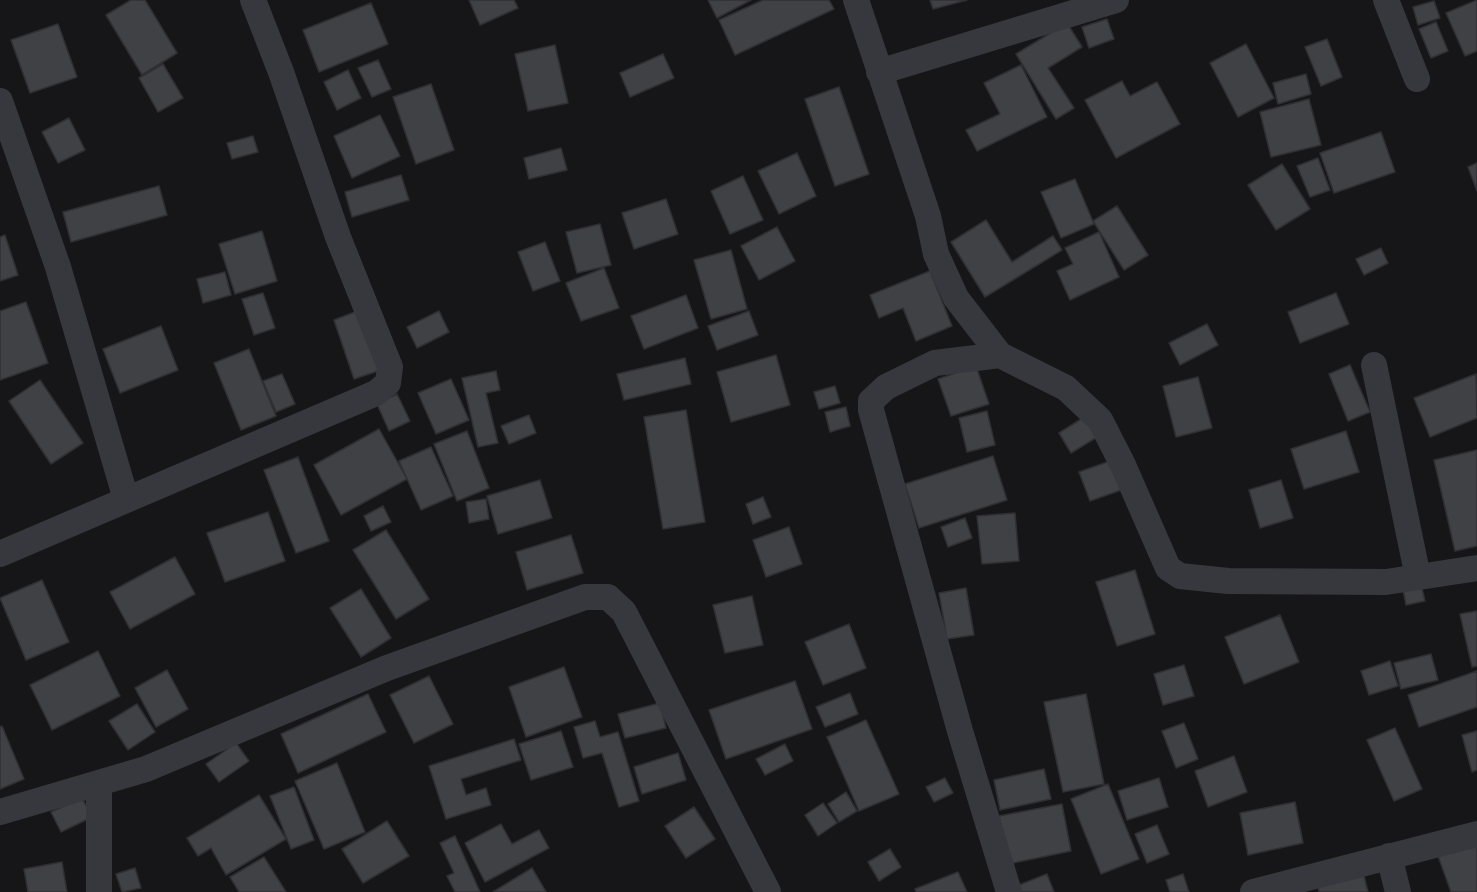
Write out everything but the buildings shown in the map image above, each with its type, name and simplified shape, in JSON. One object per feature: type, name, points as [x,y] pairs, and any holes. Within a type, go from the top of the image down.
[{"type":"street","points":[[0,554],[376,393],[388,383],[390,367],[338,237],[253,0]]},
{"type":"street","points":[[856,0],[928,216],[936,254],[956,298],[1000,355],[1066,388],[1100,420],[1123,465],[1168,568],[1180,576],[1228,580],[1375,582],[1477,568]]},
{"type":"street","points":[[879,72],[1116,0]]},
{"type":"street","points":[[1386,0],[1418,79]]},
{"type":"street","points":[[0,101],[58,267],[126,499]]},
{"type":"street","points":[[1000,355],[935,363],[886,387],[871,401],[871,410],[960,731],[1009,892]]},
{"type":"street","points":[[1374,365],[1418,577]]},
{"type":"street","points":[[0,812],[99,784],[157,764],[387,668],[585,597],[608,597],[624,612],[768,892]]},
{"type":"street","points":[[99,784],[99,892]]},
{"type":"street","points":[[1253,892],[1477,834]]},
{"type":"street","points":[[1389,856],[1398,892]]}]
